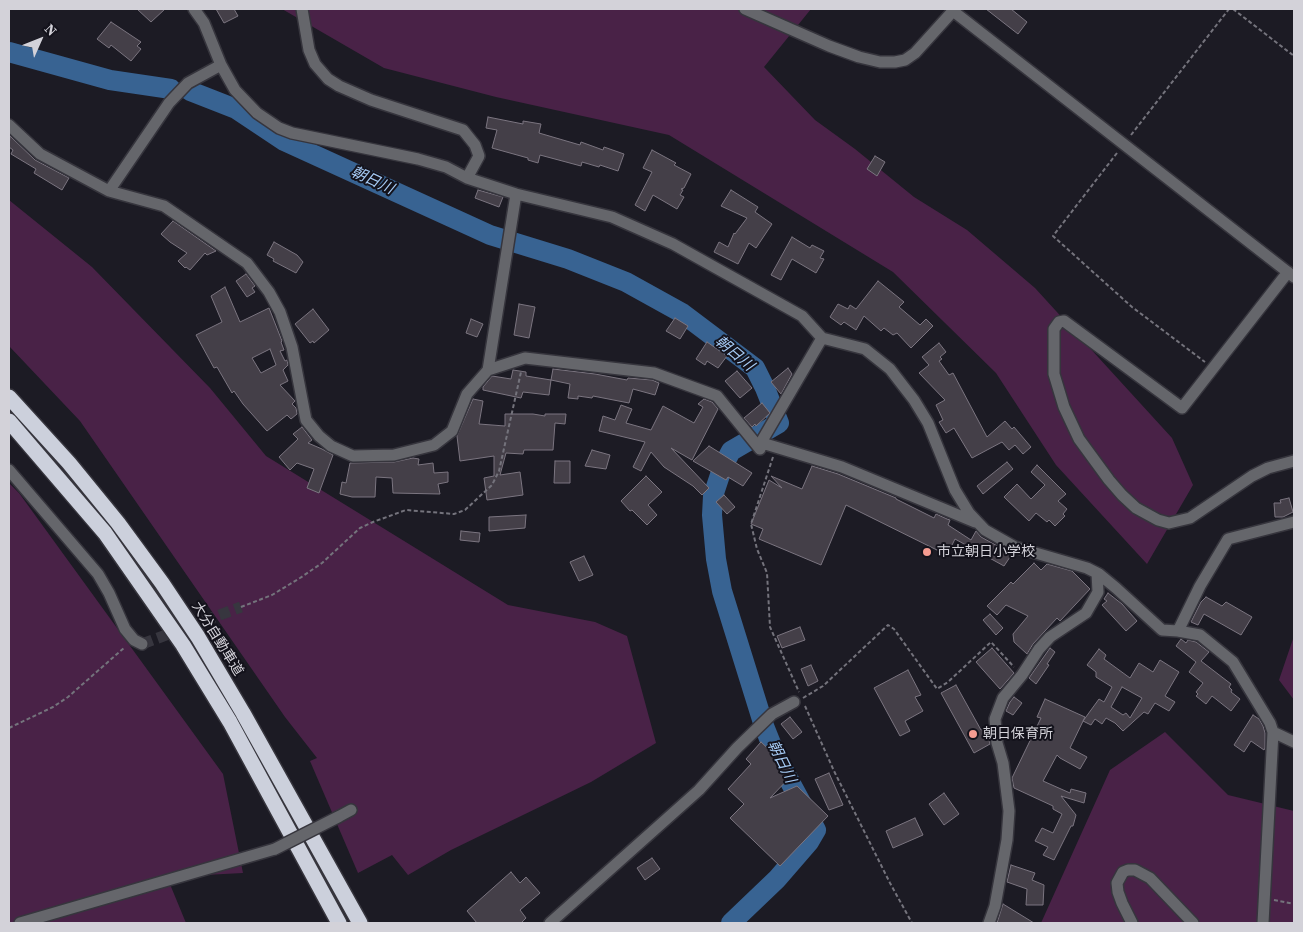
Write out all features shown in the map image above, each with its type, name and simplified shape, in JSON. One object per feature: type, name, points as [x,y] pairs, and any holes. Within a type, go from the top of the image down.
[{"type":"highway","name":"大分自動車道","points":[[9,397],[69,463],[118,523],[162,583],[198,637],[243,713],[357,918]]},
{"type":"highway","points":[[9,421],[105,534],[183,645],[230,722],[338,922]]},
{"type":"street","points":[[194,9],[204,23],[221,65],[235,90],[258,113],[279,128],[292,133],[418,159],[446,167],[468,178],[516,194],[612,217],[672,244],[802,316],[822,338],[865,349],[890,369],[914,400],[928,423],[955,490],[969,513],[985,530],[1015,548],[1087,568],[1116,588],[1162,630],[1178,630],[1200,635],[1232,662],[1273,732],[1263,923]]},
{"type":"street","points":[[302,9],[309,50],[315,64],[324,75],[339,86],[371,100],[463,130],[475,145],[480,156],[468,178]]},
{"type":"street","points":[[745,9],[859,57],[888,62],[905,60],[915,53],[953,12],[1291,275],[1182,408],[1064,321],[1059,322],[1054,329],[1054,374],[1064,407],[1079,439],[1122,495],[1136,508],[1158,520],[1169,523],[1190,518],[1252,476],[1268,468],[1294,461]]},
{"type":"street","points":[[109,191],[169,103],[188,83],[221,65]]},
{"type":"street","points":[[9,125],[40,154],[109,191],[164,206],[247,263],[269,292],[280,312],[292,347],[306,420],[319,436],[331,446],[353,456],[377,456],[412,452],[434,445],[452,431],[467,394],[488,370],[524,358],[654,373],[717,396],[760,449],[822,338]]},
{"type":"street","points":[[488,370],[516,194]]},
{"type":"street","points":[[762,443],[842,467],[980,524]]},
{"type":"street","points":[[9,470],[98,574],[109,593],[125,629],[138,642]]},
{"type":"street","points":[[1178,630],[1200,586],[1228,539],[1294,522]]},
{"type":"street","points":[[989,923],[995,906],[1008,840],[1009,811],[1004,763],[997,742],[995,719],[1003,698],[1022,675],[1039,649],[1050,637],[1086,614],[1098,592],[1097,574]]},
{"type":"street","points":[[550,923],[700,790],[737,748],[772,714],[798,700]]},
{"type":"street","points":[[1273,732],[1294,742]]},
{"type":"street","points":[[20,923],[275,849],[351,810]]},
{"type":"street","points":[[1132,923],[1120,898],[1117,883],[1119,876],[1128,870],[1135,870],[1150,878],[1193,923]]},
{"type":"path","points":[[1213,368],[1132,307],[1053,236],[1229,9]]},
{"type":"path","points":[[1233,9],[1294,56]]},
{"type":"path","points":[[241,607],[272,595],[300,578],[322,563],[360,528],[373,522],[406,510],[454,514],[465,510],[492,485],[499,471],[524,358]]},
{"type":"path","points":[[777,447],[751,524],[757,549],[767,573],[770,627],[798,700],[912,923]]},
{"type":"path","points":[[798,700],[823,686],[888,625],[894,629],[937,689],[948,682],[991,642],[1022,675]]},
{"type":"path","points":[[9,728],[53,707],[138,642]]},
{"type":"path","points":[[1265,898],[1294,904]]},
{"type":"shaded area","points":[[282,9],[811,9],[764,67],[815,120],[855,149],[914,197],[967,230],[1035,288],[1172,438],[1193,485],[1147,564],[1056,465],[996,373],[893,272],[669,135],[496,97],[384,68]]},
{"type":"shaded area","points":[[9,200],[92,267],[210,388],[266,456],[508,605],[595,622],[627,636],[656,743],[591,782],[451,850],[408,875],[392,855],[358,873],[310,761],[317,758],[285,717],[80,421],[9,346]]},
{"type":"shaded area","points":[[9,483],[19,493],[223,774],[243,873],[167,877],[186,923],[9,923]]},
{"type":"shaded area","points":[[1294,636],[1294,700],[1279,680]]},
{"type":"shaded area","points":[[1165,732],[1228,795],[1294,811],[1294,923],[1041,923],[1110,770]]},
{"type":"building","points":[[137,9],[165,9],[151,22]]},
{"type":"building","points":[[216,9],[234,9],[238,16],[224,23]]},
{"type":"building","points":[[986,9],[1011,9],[1027,22],[1018,34]]},
{"type":"building","points":[[111,22],[141,42],[137,46],[141,49],[131,61],[111,45],[109,48],[97,39]]},
{"type":"building","points":[[488,117],[523,124],[523,121],[541,124],[539,133],[580,145],[581,142],[603,150],[604,147],[624,154],[618,171],[582,162],[581,166],[540,155],[538,163],[528,160],[528,158],[492,148],[497,130],[486,128]]},
{"type":"building","points":[[10,136],[35,160],[69,178],[62,190],[34,173],[36,169],[11,154],[13,150],[9,147]]},
{"type":"building","points":[[652,150],[676,163],[674,165],[691,174],[684,188],[681,189],[683,190],[680,195],[684,197],[677,209],[653,195],[645,211],[635,205],[652,172],[643,168]]},
{"type":"building","points":[[875,156],[885,162],[877,176],[867,169]]},
{"type":"building","points":[[478,190],[503,197],[499,207],[475,198]]},
{"type":"building","points":[[731,190],[758,207],[755,212],[772,224],[756,248],[749,243],[738,264],[714,252],[719,242],[728,247],[734,233],[747,218],[721,206]]},
{"type":"building","points":[[173,221],[216,251],[207,255],[205,253],[190,270],[185,268],[178,261],[187,253],[161,234]]},
{"type":"building","points":[[792,237],[810,248],[812,245],[824,251],[820,258],[824,259],[816,273],[792,259],[781,280],[771,275]]},
{"type":"building","points":[[274,242],[297,255],[303,262],[296,273],[273,261],[274,259],[267,255]]},
{"type":"building","points":[[246,274],[255,286],[252,288],[255,292],[247,297],[236,281]]},
{"type":"building","points":[[878,281],[904,302],[899,307],[920,325],[926,319],[933,326],[911,348],[897,333],[893,335],[884,328],[881,331],[864,316],[856,330],[844,322],[841,325],[830,317],[838,304],[848,309],[850,305],[856,309]]},
{"type":"building","points":[[225,287],[240,322],[269,308],[282,341],[284,350],[280,351],[285,361],[287,360],[288,365],[283,370],[288,381],[280,385],[295,401],[292,404],[296,408],[297,414],[291,419],[287,415],[267,431],[234,391],[232,393],[217,367],[214,368],[196,335],[222,322],[211,296]],"holes":[[[270,349],[276,365],[261,373],[252,358]]]},
{"type":"building","points":[[519,304],[535,307],[529,338],[514,335]]},
{"type":"building","points":[[313,309],[329,330],[314,343],[313,341],[310,343],[295,324]]},
{"type":"building","points":[[675,318],[688,326],[680,339],[666,331]]},
{"type":"building","points":[[471,319],[483,324],[477,337],[466,333]]},
{"type":"building","points":[[707,342],[727,356],[718,368],[707,361],[705,365],[696,359]]},
{"type":"building","points":[[939,343],[946,352],[940,357],[942,359],[939,361],[949,375],[953,373],[987,437],[1005,421],[1012,429],[1014,427],[1031,447],[1023,454],[1015,445],[1009,450],[1002,442],[972,458],[954,428],[946,433],[939,422],[943,420],[936,405],[945,400],[919,373],[929,365],[922,357]]},
{"type":"building","points":[[788,368],[792,374],[781,394],[771,382]]},
{"type":"building","points":[[553,369],[627,380],[628,378],[652,380],[659,383],[655,395],[633,389],[629,403],[593,396],[592,398],[578,396],[578,399],[568,398],[570,384],[551,380]]},
{"type":"building","points":[[513,370],[526,372],[526,376],[551,380],[549,395],[523,392],[521,398],[483,390],[483,387],[492,376],[511,379]]},
{"type":"building","points":[[737,371],[752,388],[740,398],[725,381]]},
{"type":"building","points":[[473,399],[483,401],[479,424],[505,426],[505,414],[545,416],[545,414],[566,414],[565,424],[555,423],[553,450],[524,450],[523,454],[506,453],[500,475],[520,472],[523,495],[487,500],[484,478],[494,476],[494,456],[460,461],[457,436]]},
{"type":"building","points":[[704,399],[712,402],[718,409],[692,460],[671,448],[709,488],[702,495],[693,486],[664,467],[651,452],[641,471],[633,467],[645,442],[599,431],[603,416],[615,420],[621,405],[632,409],[626,423],[651,430],[663,406],[694,423],[703,407],[698,404]]},
{"type":"building","points":[[762,403],[770,413],[756,426],[755,424],[752,427],[744,418]]},
{"type":"building","points":[[302,427],[312,440],[308,443],[333,455],[319,493],[307,488],[314,469],[297,463],[290,470],[279,457],[298,439],[293,434]]},
{"type":"building","points":[[709,446],[752,473],[743,486],[728,477],[726,480],[693,461]]},
{"type":"building","points":[[592,450],[610,455],[606,469],[585,466]]},
{"type":"building","points":[[413,458],[419,459],[418,465],[433,463],[434,473],[448,472],[448,482],[438,484],[440,494],[393,493],[392,478],[376,477],[375,497],[352,497],[340,494],[342,482],[346,483],[350,463],[394,462]]},
{"type":"building","points":[[555,461],[570,461],[570,483],[554,483]]},
{"type":"building","points":[[1007,462],[1013,469],[983,494],[977,486]]},
{"type":"building","points":[[1037,465],[1066,494],[1058,501],[1067,509],[1063,514],[1065,516],[1055,526],[1049,520],[1047,522],[1036,513],[1029,521],[1004,497],[1017,484],[1031,499],[1045,485],[1031,472]]},
{"type":"building","points":[[812,466],[838,474],[896,498],[934,518],[936,514],[950,520],[948,525],[971,540],[976,531],[981,537],[1012,554],[1004,566],[955,539],[947,555],[846,505],[821,565],[759,539],[763,529],[751,524],[769,480],[782,488],[771,476],[802,489]]},
{"type":"building","points":[[646,476],[662,492],[648,505],[657,515],[647,525],[621,501]]},
{"type":"building","points":[[724,495],[735,507],[727,514],[716,502]]},
{"type":"building","points":[[1289,498],[1293,512],[1283,517],[1275,517],[1274,503],[1281,503],[1280,500]]},
{"type":"building","points":[[526,515],[525,528],[489,531],[489,517]]},
{"type":"building","points":[[461,531],[480,533],[479,542],[460,540]]},
{"type":"building","points":[[584,556],[593,575],[579,581],[570,562]]},
{"type":"building","points":[[1034,563],[1041,570],[1047,564],[1072,571],[1090,589],[1060,621],[1057,618],[1033,644],[1027,654],[1014,642],[1013,634],[1028,616],[1006,605],[997,615],[987,606],[1011,582],[1013,584]]},
{"type":"building","points":[[1108,593],[1122,604],[1137,621],[1126,631],[1102,605],[1107,601],[1104,599]]},
{"type":"building","points":[[1206,597],[1222,606],[1226,602],[1252,617],[1241,635],[1204,614],[1198,625],[1191,622],[1201,602]]},
{"type":"building","points":[[990,614],[1003,628],[996,635],[983,620]]},
{"type":"building","points":[[800,627],[805,640],[782,648],[777,636]]},
{"type":"building","points":[[1181,639],[1186,643],[1188,640],[1196,642],[1209,652],[1201,661],[1231,684],[1229,687],[1232,690],[1231,692],[1240,699],[1231,711],[1212,696],[1206,704],[1196,696],[1198,694],[1196,692],[1203,683],[1189,672],[1196,662],[1176,646]]},
{"type":"building","points":[[992,648],[1014,673],[1000,689],[976,662]]},
{"type":"building","points":[[1050,648],[1055,652],[1036,684],[1029,678]]},
{"type":"building","points":[[1099,649],[1106,655],[1104,659],[1130,678],[1139,663],[1153,672],[1160,660],[1179,672],[1165,696],[1175,702],[1169,711],[1155,703],[1148,714],[1144,712],[1123,731],[1106,718],[1102,724],[1095,719],[1091,725],[1083,721],[1099,699],[1104,702],[1112,687],[1096,677],[1096,672],[1087,665]],"holes":[[[1122,687],[1142,698],[1130,718],[1126,713],[1123,715],[1111,707]]]},
{"type":"building","points":[[811,665],[818,681],[808,686],[801,669]]},
{"type":"building","points":[[908,670],[921,695],[915,697],[923,711],[905,721],[910,731],[900,736],[874,688]]},
{"type":"building","points":[[956,685],[981,730],[983,729],[989,740],[990,744],[974,753],[941,693]]},
{"type":"building","points":[[1014,697],[1022,703],[1013,715],[1006,711]]},
{"type":"building","points":[[1045,699],[1085,717],[1070,748],[1087,757],[1080,769],[1057,755],[1043,781],[1070,793],[1071,789],[1086,793],[1084,803],[1061,796],[1076,815],[1073,826],[1071,826],[1054,860],[1043,855],[1048,847],[1035,841],[1042,828],[1053,833],[1062,814],[1053,809],[1053,806],[1014,788],[1012,778],[1041,718],[1037,717]]},
{"type":"building","points":[[1253,715],[1259,719],[1263,726],[1265,748],[1264,750],[1251,741],[1244,752],[1234,745]]},
{"type":"building","points":[[790,717],[802,732],[793,739],[781,724]]},
{"type":"building","points":[[761,742],[794,773],[770,798],[797,786],[828,816],[780,866],[730,818],[744,804],[728,789],[751,764],[746,759]]},
{"type":"building","points":[[829,773],[843,805],[829,810],[815,779]]},
{"type":"building","points":[[944,793],[959,814],[944,825],[929,804]]},
{"type":"building","points":[[915,818],[923,835],[893,848],[886,831]]},
{"type":"building","points":[[652,858],[660,869],[645,880],[637,868]]},
{"type":"building","points":[[1011,865],[1035,873],[1032,880],[1044,885],[1043,905],[1026,905],[1027,889],[1007,882]]},
{"type":"building","points":[[511,872],[520,883],[526,877],[540,893],[520,910],[526,918],[521,923],[477,923],[467,911]]},
{"type":"building","points":[[1003,904],[1034,923],[997,923]]},
{"type":"waterway","name":"朝日川","points":[[9,52],[110,80],[171,89]]},
{"type":"waterway","name":"朝日川","points":[[190,91],[236,109],[284,141],[490,235],[568,259],[626,282],[682,313],[755,368],[779,423],[731,451],[723,466],[713,496],[712,515],[716,559],[722,591],[764,726],[776,756],[816,830],[809,842],[777,879],[731,923]]},
{"type":"tunnel","points":[[142,644],[241,607]]},
{"type":"place","name":"市立朝日小学校","points":[[927,552]]},
{"type":"place","name":"朝日保育所","points":[[973,734]]}]
